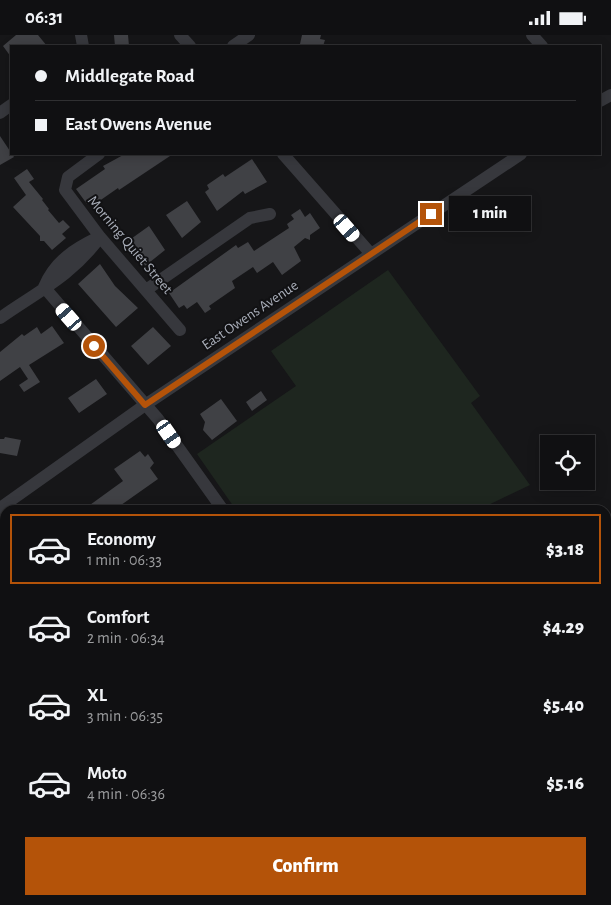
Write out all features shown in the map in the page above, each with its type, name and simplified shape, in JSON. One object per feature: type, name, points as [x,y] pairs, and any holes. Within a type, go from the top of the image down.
[{"type":"street","points":[[180,35],[189,45]]},
{"type":"street","points":[[234,45],[249,35]]},
{"type":"street","points":[[532,35],[541,45]]},
{"type":"street","name":"Morning Quiet Street","points":[[98,155],[68,177],[65,190],[100,237],[180,330]]},
{"type":"street","points":[[284,155],[371,254]]},
{"type":"street","name":"East Owens Avenue","points":[[2,503],[145,405],[520,155]]},
{"type":"street","points":[[146,290],[250,218],[270,214]]},
{"type":"street","points":[[0,318],[44,287],[60,279],[75,258],[78,247],[100,237]]},
{"type":"street","points":[[44,287],[158,419],[219,505]]},
{"type":"shaded area","points":[[388,270],[480,396],[471,403],[530,485],[488,505],[233,505],[197,454],[296,386],[271,351]]},
{"type":"building","points":[[16,35],[38,35],[46,45],[10,45],[10,56],[3,46]]},
{"type":"building","points":[[114,35],[128,35],[129,45],[115,45]]},
{"type":"building","points":[[302,35],[321,35],[320,39],[325,40],[323,45],[300,44]]},
{"type":"building","points":[[0,136],[10,151],[10,155],[14,157],[0,165]]},
{"type":"building","points":[[123,155],[172,155],[95,204],[91,201],[87,204],[76,189],[105,169],[103,166]]},
{"type":"building","points":[[252,159],[267,182],[245,194],[243,191],[217,211],[205,192],[209,189],[207,185],[223,174],[225,177]]},
{"type":"building","points":[[27,169],[34,179],[29,182],[43,199],[48,210],[59,223],[63,220],[70,227],[62,234],[66,238],[52,250],[44,241],[40,241],[40,236],[13,207],[26,195],[14,178]]},
{"type":"building","points":[[187,201],[201,222],[182,238],[166,215]]},
{"type":"building","points":[[300,209],[305,217],[310,213],[320,228],[310,235],[310,240],[305,238],[294,247],[301,261],[282,275],[273,262],[257,273],[253,267],[232,281],[235,288],[209,306],[211,309],[205,313],[197,302],[187,309],[184,305],[179,308],[169,293],[236,245],[238,248],[248,242],[254,251],[289,228],[287,224],[294,219],[291,215]]},
{"type":"building","points":[[149,226],[165,250],[145,266],[128,241]]},
{"type":"building","points":[[100,264],[115,286],[138,308],[116,327],[78,284]]},
{"type":"building","points":[[52,326],[64,343],[29,365],[40,382],[24,392],[19,385],[28,379],[20,367],[0,381],[0,352],[22,334],[24,336],[37,327],[41,334]]},
{"type":"building","points":[[153,327],[171,346],[148,365],[131,346]]},
{"type":"building","points":[[96,379],[107,394],[79,413],[68,398]]},
{"type":"building","points":[[261,391],[267,400],[252,411],[246,402]]},
{"type":"building","points":[[221,399],[237,421],[212,440],[203,430],[205,422],[200,414]]},
{"type":"building","points":[[5,437],[21,440],[17,456],[0,453],[0,439]]},
{"type":"building","points":[[140,451],[145,457],[148,454],[154,463],[150,468],[158,479],[121,505],[90,505],[123,481],[114,469]]},
{"type":"route","points":[[94,346],[145,405],[431,214]]}]
